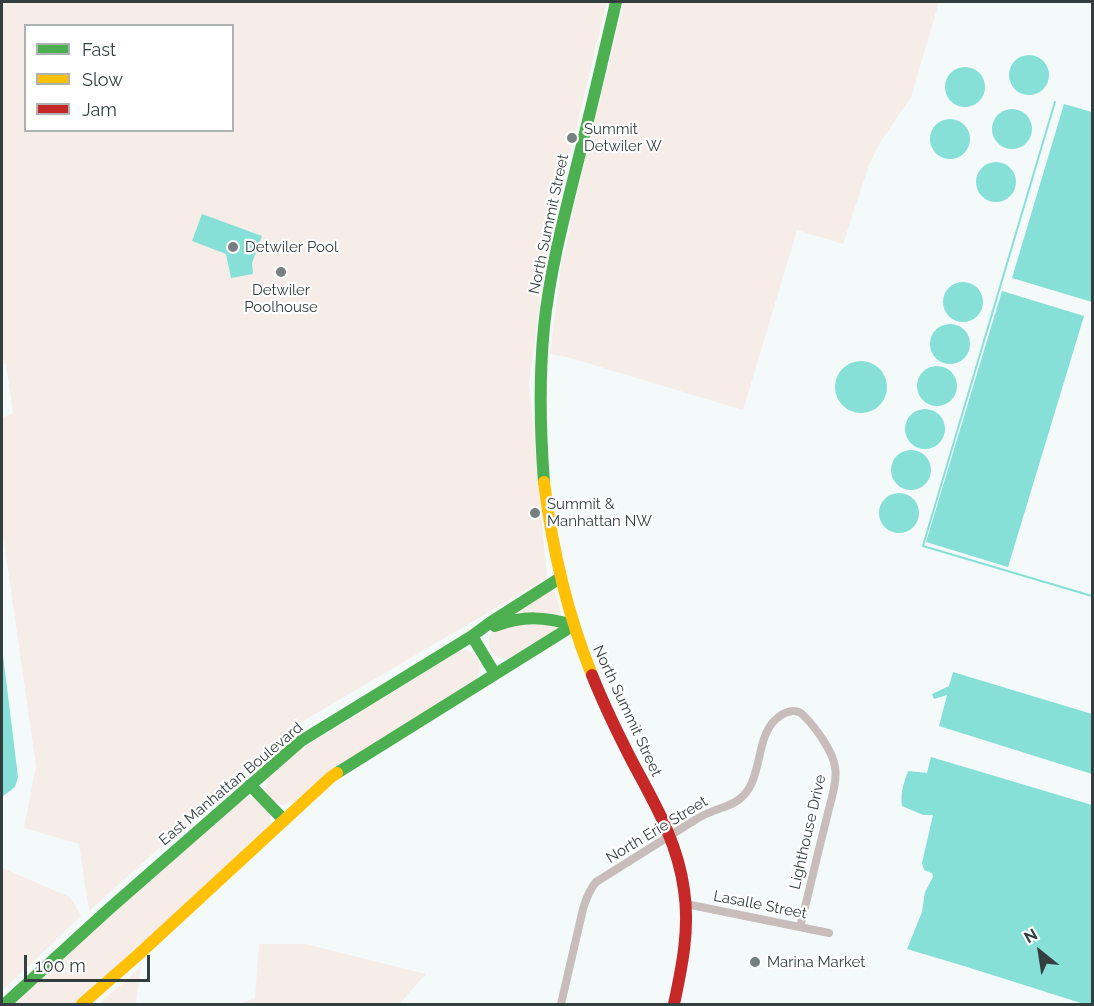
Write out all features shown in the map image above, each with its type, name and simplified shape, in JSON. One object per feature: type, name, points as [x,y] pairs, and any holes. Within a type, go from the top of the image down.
[{"type":"street","name":"North Summit Street","points":[[616,2],[566,206],[551,281],[544,326],[540,389],[542,458],[560,578],[581,649],[624,746],[661,814],[682,874],[686,904],[686,940],[674,1005]]},
{"type":"street","name":"East Manhattan Boulevard","points":[[4,1005],[109,909],[301,741],[472,636],[560,578]]},
{"type":"street","points":[[495,674],[472,636],[509,620],[534,616],[574,625]]},
{"type":"street","points":[[82,1005],[331,777],[574,625]]},
{"type":"street","name":"North Erie Street","points":[[561,1005],[582,909],[587,895],[596,882],[707,813],[729,805],[744,796],[755,775],[766,737],[774,722],[790,711],[798,711],[804,715]]},
{"type":"street","name":"Lighthouse Drive","points":[[800,927],[836,775],[834,763],[819,734],[804,715]]},
{"type":"street","points":[[250,785],[284,820]]},
{"type":"street","name":"Lasalle Street","points":[[686,904],[829,933]]},
{"type":"shaded area","points":[[2,2],[607,2],[545,266],[529,383],[547,578],[296,725],[89,911],[79,844],[24,828],[36,766],[2,527],[2,418],[13,413],[6,364],[2,363]]},
{"type":"shaded area","points":[[624,2],[939,2],[911,97],[881,141],[869,165],[843,244],[797,230],[743,410],[567,357],[550,354],[561,268]]},
{"type":"shaded area","points":[[547,592],[555,592],[561,615],[508,616]]},
{"type":"shaded area","points":[[531,620],[560,627],[509,658],[503,658],[491,651],[489,642],[492,631]]},
{"type":"shaded area","points":[[465,650],[475,654],[478,658],[480,667],[475,681],[325,774],[295,801],[283,805],[268,796],[266,787],[268,777],[298,751],[459,651]]},
{"type":"shaded area","points":[[250,798],[259,801],[267,808],[271,818],[269,827],[76,1004],[11,1004],[243,799]]},
{"type":"shaded area","points":[[2,868],[70,897],[81,916],[2,991]]},
{"type":"shaded area","points":[[259,944],[306,944],[426,974],[399,1004],[239,1004],[255,998]]},
{"type":"shaded area","points":[[141,967],[136,1004],[99,1004]]},
{"type":"water","points":[[1029,55],[1037,56],[1043,61],[1048,67],[1048,83],[1043,89],[1037,94],[1029,95],[1021,94],[1015,89],[1010,83],[1009,75],[1010,67],[1015,61],[1021,56]]},
{"type":"water","points":[[965,67],[973,68],[979,73],[984,79],[984,95],[979,101],[973,106],[965,107],[957,106],[951,101],[946,95],[945,87],[946,79],[951,73],[957,68]]},
{"type":"water","points":[[1064,104],[1092,112],[1092,302],[1012,278]]},
{"type":"water","points":[[1012,109],[1020,110],[1026,115],[1031,121],[1031,137],[1026,143],[1020,148],[1012,149],[1004,148],[998,143],[993,137],[992,129],[993,121],[998,115],[1004,110]]},
{"type":"water","points":[[950,119],[958,120],[964,125],[969,131],[969,147],[964,153],[958,158],[950,159],[942,158],[936,153],[931,147],[930,139],[931,131],[936,125],[942,120]]},
{"type":"water","points":[[996,162],[1004,163],[1010,168],[1015,174],[1015,190],[1010,196],[1004,201],[996,202],[988,201],[982,196],[977,190],[976,182],[977,174],[982,168],[988,163]]},
{"type":"water","name":"Detwiler Pool","points":[[202,214],[262,236],[252,263],[253,274],[231,278],[226,254],[192,241]]},
{"type":"water","points":[[963,282],[971,283],[977,288],[982,294],[982,310],[977,316],[971,321],[963,322],[955,321],[949,316],[944,310],[943,302],[944,294],[949,288],[955,283]]},
{"type":"water","points":[[1002,291],[1084,316],[1008,567],[926,542]]},
{"type":"water","points":[[950,324],[958,325],[964,330],[969,336],[969,352],[964,358],[958,363],[950,364],[942,363],[936,358],[931,352],[930,344],[931,336],[936,330],[942,325]]},
{"type":"water","points":[[861,361],[871,363],[879,369],[885,377],[887,387],[885,397],[879,405],[871,411],[861,413],[851,411],[843,405],[837,397],[835,387],[837,377],[843,369],[851,363]]},
{"type":"water","points":[[937,366],[945,367],[951,372],[956,378],[956,394],[951,400],[945,405],[937,406],[929,405],[923,400],[918,394],[917,386],[918,378],[923,372],[929,367]]},
{"type":"water","points":[[925,409],[933,410],[939,415],[944,421],[944,437],[939,443],[933,448],[925,449],[917,448],[911,443],[906,437],[905,429],[906,421],[911,415],[917,410]]},
{"type":"water","points":[[911,450],[919,451],[925,456],[930,462],[930,478],[925,484],[919,489],[911,490],[903,489],[897,484],[892,478],[891,470],[892,462],[897,456],[903,451]]},
{"type":"water","points":[[899,493],[907,494],[913,499],[918,505],[918,521],[913,527],[907,532],[899,533],[891,532],[885,527],[880,521],[879,513],[880,505],[885,499],[891,494]]},
{"type":"water","points":[[2,647],[18,777],[15,787],[2,797]]},
{"type":"water","points":[[953,672],[1092,714],[1092,774],[939,726],[947,695],[934,699],[932,694],[949,686]]},
{"type":"water","points":[[931,757],[1092,805],[1092,1004],[1084,1004],[907,949],[922,912],[925,892],[933,877],[932,873],[924,870],[922,863],[933,815],[923,815],[902,806],[902,792],[908,771],[927,773]]},
{"type":"waterway","points":[[1055,102],[923,546],[1092,596]]},
{"type":"traffic: fast","points":[[544,482],[541,424],[542,346],[550,284],[558,241],[616,2]]},
{"type":"traffic: fast","points":[[5,1004],[109,909],[301,741],[472,636],[560,578]]},
{"type":"traffic: fast","points":[[495,626],[534,618],[574,625]]},
{"type":"traffic: fast","points":[[337,773],[574,625]]},
{"type":"traffic: fast","points":[[472,636],[495,674]]},
{"type":"traffic: fast","points":[[250,785],[284,820]]},
{"type":"traffic: slow","points":[[544,482],[551,531],[562,580],[575,628],[592,675]]},
{"type":"traffic: slow","points":[[82,1004],[337,773]]},
{"type":"traffic: jam","points":[[592,675],[657,809],[677,856],[686,904],[686,933],[674,1004]]},
{"type":"place","name":"Summit Detwiler W","points":[[572,138]]},
{"type":"place","name":"Detwiler Pool","points":[[233,247]]},
{"type":"place","name":"Detwiler Poolhouse","points":[[281,272]]},
{"type":"place","name":"Summit & Manhattan NW","points":[[535,513]]},
{"type":"place","name":"Marina Market","points":[[755,962]]}]
